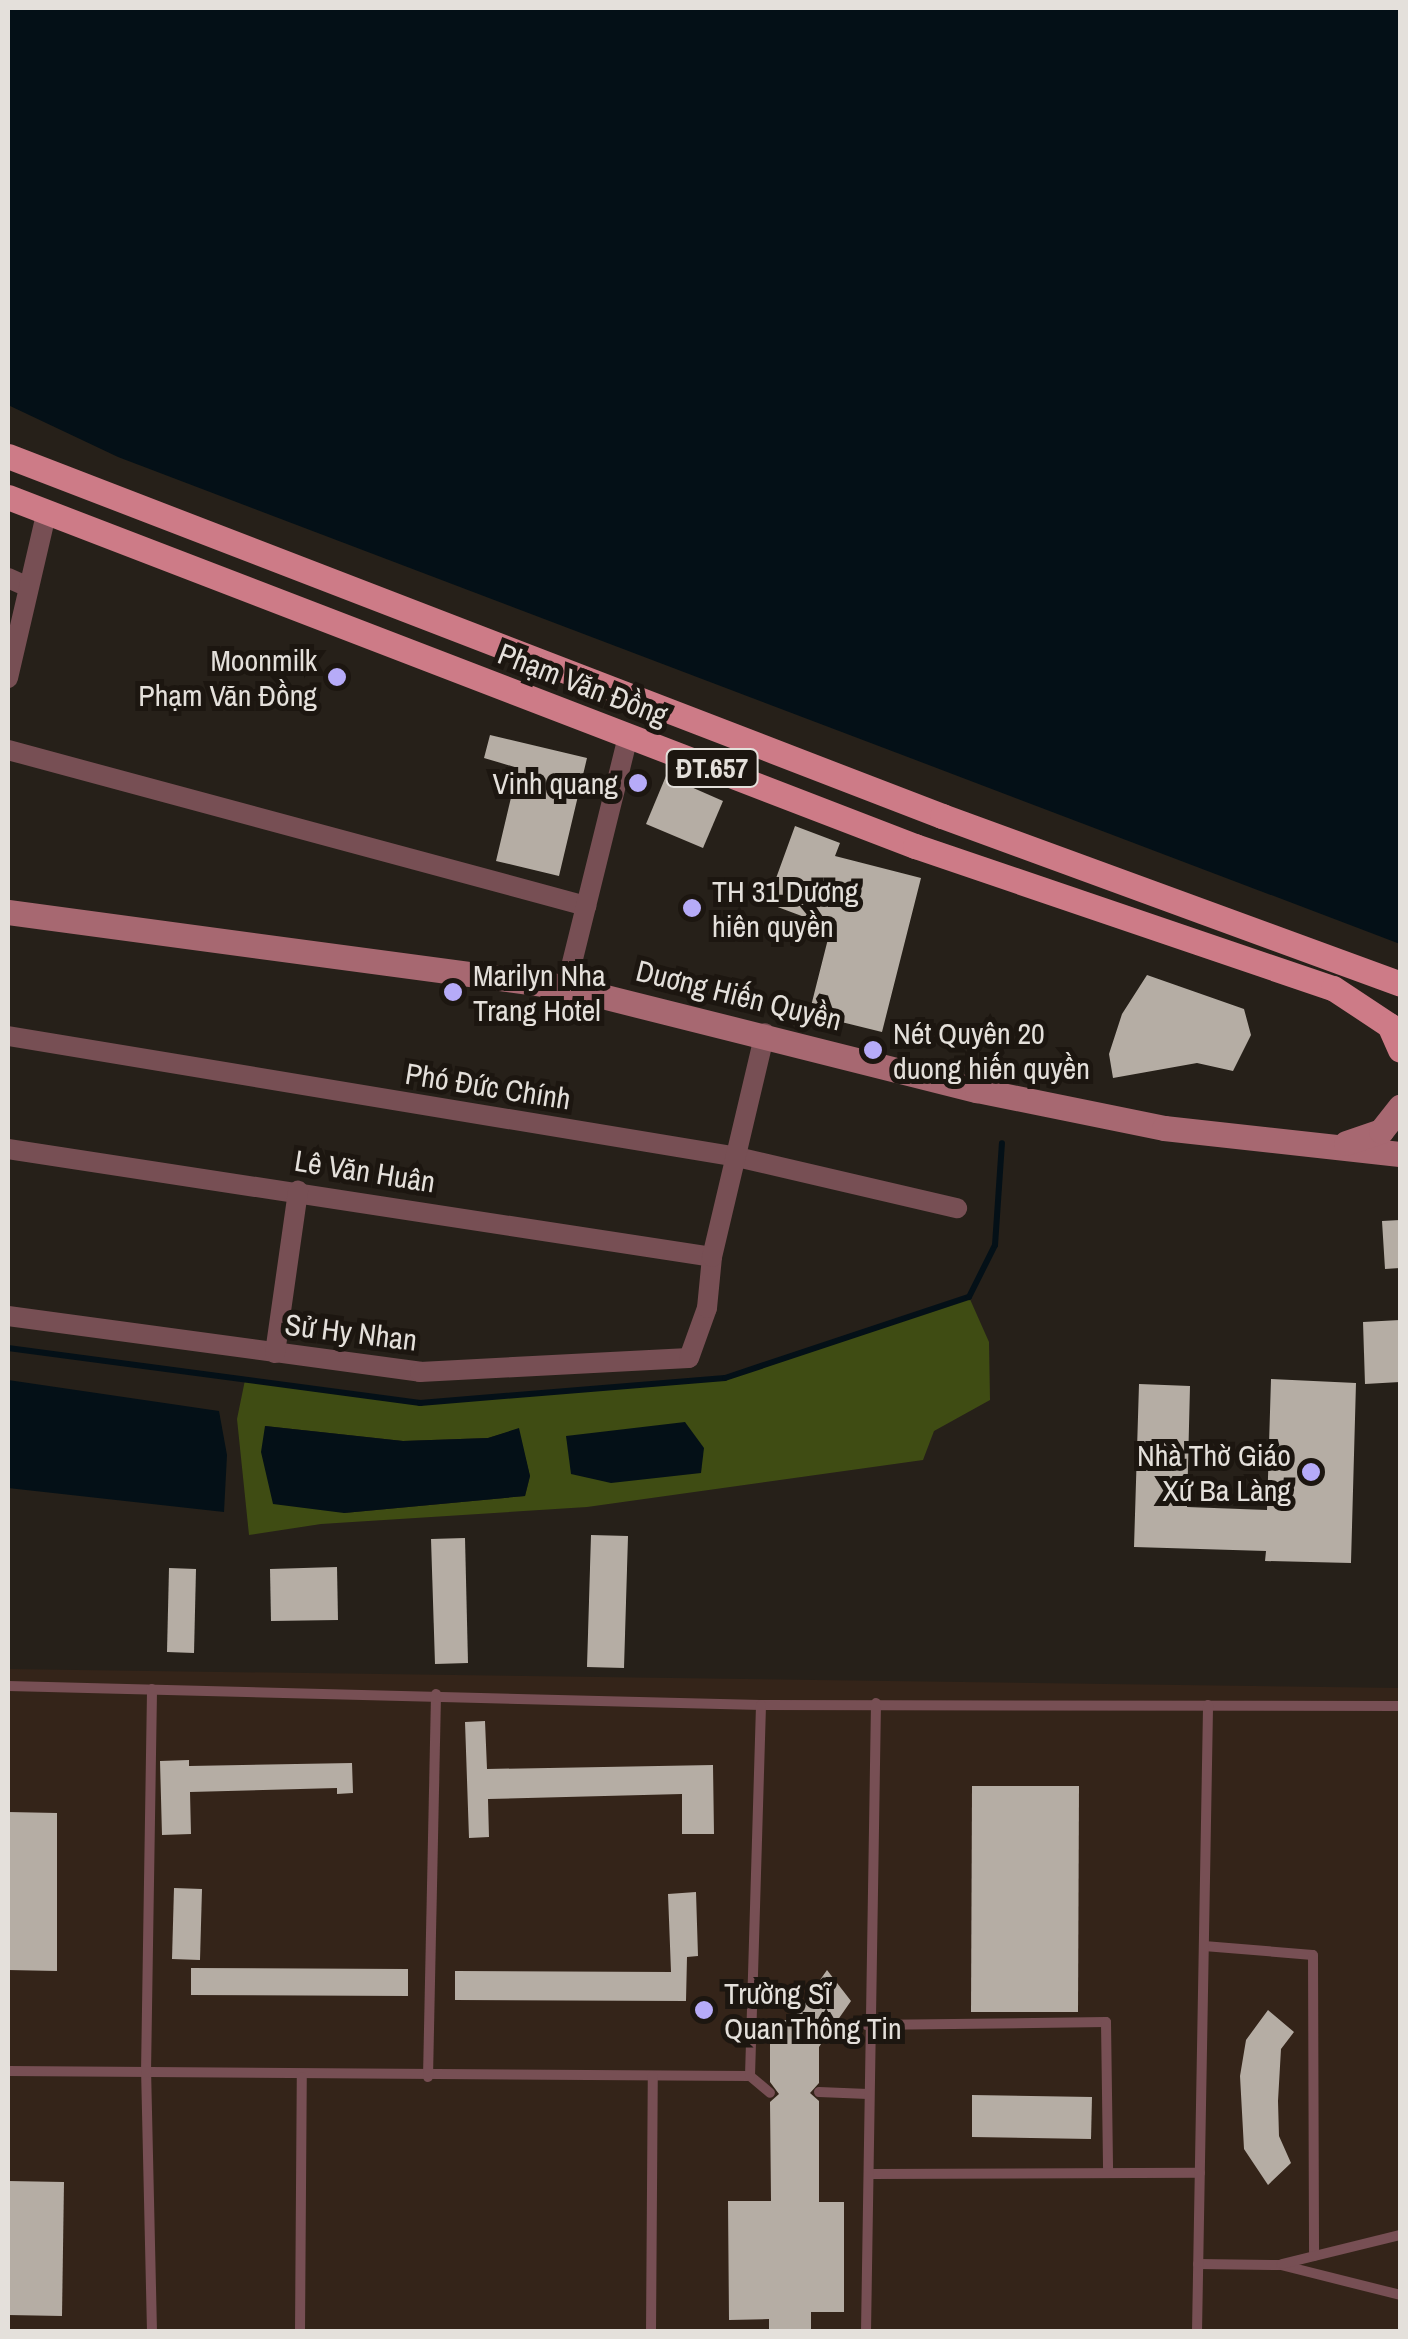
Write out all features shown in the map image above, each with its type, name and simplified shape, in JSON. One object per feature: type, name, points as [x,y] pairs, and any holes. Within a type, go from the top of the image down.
[{"type":"main road","name":"Phạm Văn Đồng","points":[[8,456],[60,480],[1400,984]]},
{"type":"main road","points":[[46,515],[60,480]]},
{"type":"main road","name":"Phạm Văn Đồng","points":[[8,497],[46,515],[915,846],[1333,988],[1389,1025],[1400,1050]]},
{"type":"street","points":[[8,678],[17,582],[46,515]]},
{"type":"street","points":[[566,986],[628,736]]},
{"type":"street","points":[[8,750],[586,906]]},
{"type":"street","name":"Duơng Hiến Quyền","points":[[8,912],[566,986],[765,1033],[962,1086],[1164,1128],[1400,1154]]},
{"type":"street","points":[[712,1257],[765,1033]]},
{"type":"street","name":"Phó Đức Chính","points":[[8,1036],[737,1157],[956,1208]]},
{"type":"street","name":"Duơng Hiến Quyền","points":[[1331,1145],[1381,1131],[1400,1107]]},
{"type":"street","name":"Lê Văn Huân","points":[[8,1150],[298,1191],[712,1257]]},
{"type":"street","points":[[275,1353],[298,1191]]},
{"type":"street","name":"Sử Hy Nhan","points":[[8,1316],[420,1372],[689,1358],[707,1308],[712,1257]]},
{"type":"lane","points":[[8,1686],[761,1705],[1400,1706]]},
{"type":"lane","points":[[152,1689],[146,2073],[152,2332]]},
{"type":"lane","points":[[428,2077],[436,1694]]},
{"type":"lane","points":[[866,2332],[871,2174],[866,2025],[876,1703]]},
{"type":"lane","points":[[750,2076],[761,1705]]},
{"type":"lane","points":[[1197,2332],[1208,1705]]},
{"type":"lane","points":[[1204,1946],[1313,1955],[1314,2256]]},
{"type":"lane","points":[[866,2025],[1106,2022],[1108,2173]]},
{"type":"lane","points":[[8,2071],[302,2078],[750,2076],[770,2093]]},
{"type":"lane","points":[[651,2332],[653,2076]]},
{"type":"lane","points":[[300,2332],[302,2078]]},
{"type":"lane","points":[[819,2092],[868,2094]]},
{"type":"lane","points":[[871,2174],[1200,2173]]},
{"type":"lane","points":[[1281,2265],[1400,2235]]},
{"type":"lane","points":[[1198,2264],[1281,2265],[1400,2295]]},
{"type":"shaded area","points":[[8,8],[1400,8],[1400,944],[118,457],[8,405]]},
{"type":"shaded area","points":[[8,1380],[219,1411],[227,1455],[224,1512],[8,1488]]},
{"type":"shaded area","points":[[685,1422],[704,1448],[701,1473],[611,1483],[571,1474],[566,1436]]},
{"type":"shaded area","points":[[265,1426],[403,1441],[488,1438],[519,1428],[530,1476],[525,1496],[344,1513],[273,1504],[261,1452]]},
{"type":"shaded area","name":"Trường Sĩ Quan Thông Tin","points":[[8,1669],[1400,1688],[1400,2331],[8,2332]]},
{"type":"green space","points":[[969,1297],[989,1342],[990,1400],[934,1431],[923,1460],[587,1507],[321,1524],[249,1535],[237,1419],[245,1380],[420,1403],[725,1378]],"holes":[[[265,1426],[403,1441],[488,1438],[518,1429],[530,1476],[525,1496],[344,1513]]]},
{"type":"building","points":[[490,735],[587,758],[559,876],[496,861],[518,768],[484,758]]},
{"type":"building","points":[[666,776],[723,801],[703,848],[646,824]]},
{"type":"building","points":[[795,826],[840,843],[835,856],[921,878],[882,1032],[809,1014],[831,927],[767,903]]},
{"type":"building","points":[[1147,975],[1244,1009],[1251,1035],[1233,1071],[1197,1063],[1113,1078],[1109,1054],[1122,1014]]},
{"type":"building","points":[[1400,1220],[1400,1268],[1385,1269],[1382,1221]]},
{"type":"building","points":[[1400,1320],[1400,1382],[1365,1384],[1363,1322]]},
{"type":"building","points":[[1271,1379],[1356,1383],[1351,1563],[1265,1561],[1266,1551],[1134,1547],[1139,1384],[1190,1386],[1187,1507],[1267,1510]]},
{"type":"building","points":[[591,1535],[628,1536],[624,1668],[587,1667]]},
{"type":"building","points":[[465,1538],[468,1663],[435,1664],[431,1539]]},
{"type":"building","points":[[337,1567],[338,1620],[271,1621],[270,1569]]},
{"type":"building","points":[[169,1568],[196,1569],[194,1653],[167,1652]]},
{"type":"building","points":[[485,1721],[487,1769],[713,1765],[714,1834],[682,1834],[682,1794],[488,1799],[489,1837],[469,1838],[465,1722]]},
{"type":"building","points":[[189,1760],[189,1766],[352,1763],[353,1793],[337,1794],[337,1788],[190,1792],[191,1834],[162,1835],[160,1761]]},
{"type":"building","points":[[972,1786],[1079,1786],[1078,2012],[971,2012]]},
{"type":"building","points":[[8,1812],[57,1813],[57,1971],[8,1970]]},
{"type":"building","points":[[174,1888],[202,1889],[200,1960],[172,1959]]},
{"type":"building","points":[[696,1892],[698,1956],[687,1957],[686,2001],[455,2000],[455,1971],[671,1972],[668,1894]]},
{"type":"building","points":[[191,1968],[408,1969],[408,1996],[191,1995]]},
{"type":"building","points":[[827,1970],[851,2001],[819,2047],[819,2083],[810,2093],[819,2101],[819,2202],[844,2202],[844,2312],[811,2312],[811,2332],[769,2332],[769,2319],[729,2320],[728,2201],[771,2201],[770,2102],[779,2094],[770,2082],[770,2020],[792,2020]]},
{"type":"building","points":[[1268,2010],[1294,2032],[1281,2049],[1278,2101],[1279,2136],[1291,2163],[1268,2185],[1244,2149],[1240,2076],[1246,2040]]},
{"type":"building","points":[[972,2095],[1092,2097],[1091,2139],[972,2137]]},
{"type":"building","points":[[8,2181],[64,2182],[62,2316],[8,2315]]},
{"type":"waterway","points":[[8,1348],[420,1403],[725,1378],[969,1297],[995,1245],[1002,1143]]},
{"type":"place","name":"Moonmilk Phạm Văn Đồng","points":[[337,677]]},
{"type":"place","name":"Vinh quang","points":[[638,783]]},
{"type":"place","name":"TH 31 Dương hiên quyền","points":[[692,908]]},
{"type":"place","name":"Marilyn Nha Trang Hotel","points":[[453,992]]},
{"type":"place","name":"Nét Quyên 20 duong hiến quyền","points":[[873,1050]]},
{"type":"place","name":"Nhà Thờ Giáo Xứ Ba Làng","points":[[1311,1472]]},
{"type":"place","name":"Trường Sĩ Quan Thông Tin","points":[[704,2010]]}]
